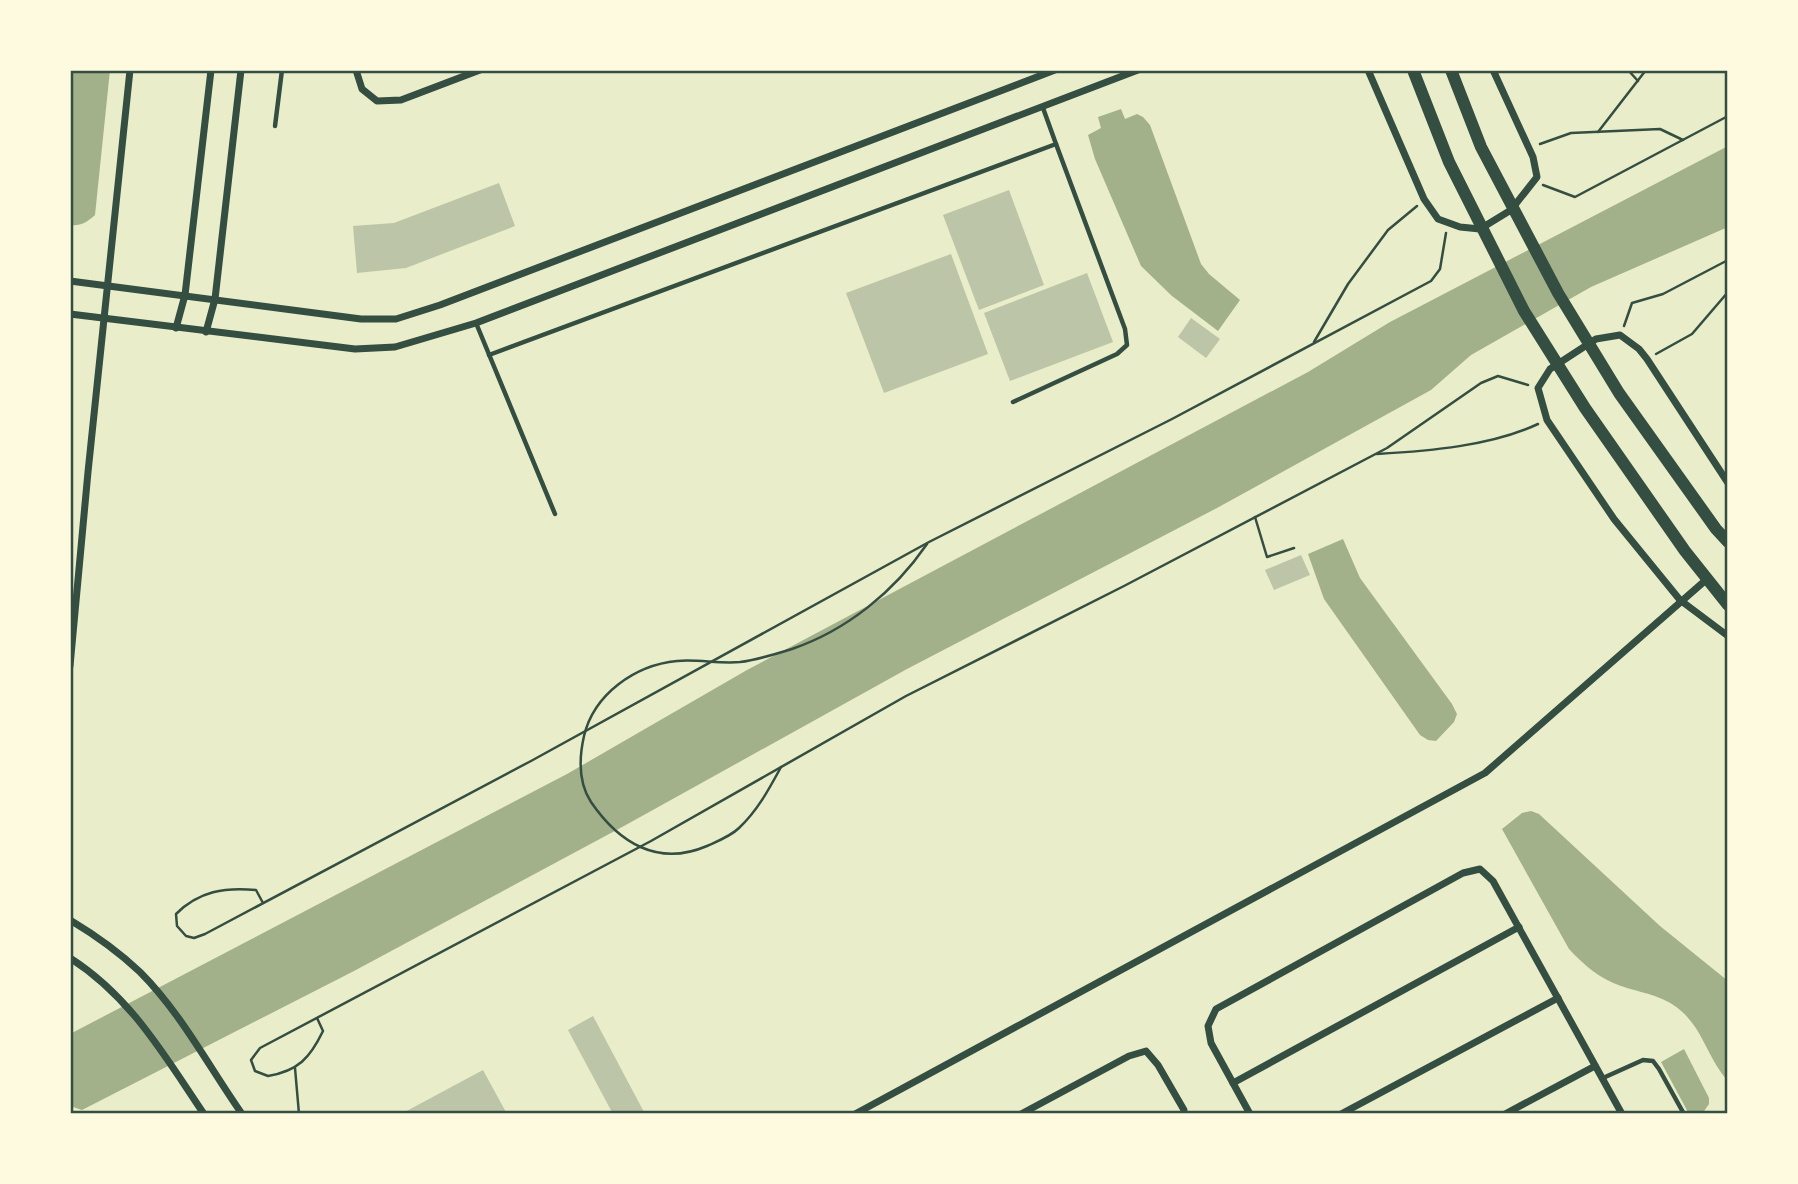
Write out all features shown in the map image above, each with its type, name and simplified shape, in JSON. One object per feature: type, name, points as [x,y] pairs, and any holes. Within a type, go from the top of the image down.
[{"type":"main road","points":[[1413,70],[1449,162],[1524,311],[1585,408],[1685,551],[1728,605]]},
{"type":"main road","points":[[1451,70],[1481,147],[1558,293],[1619,393],[1728,542]]},
{"type":"street","points":[[70,666],[130,70]]},
{"type":"street","points":[[176,328],[185,295],[211,70]]},
{"type":"street","points":[[206,332],[215,299],[241,70]]},
{"type":"street","points":[[356,70],[362,89],[377,102],[401,100],[480,70]]},
{"type":"street","points":[[70,281],[361,319],[396,319],[440,305],[1055,70]]},
{"type":"street","points":[[73,314],[355,349],[396,347],[476,323],[1138,70]]},
{"type":"street","points":[[1368,70],[1424,199],[1437,219],[1480,229],[1511,210],[1537,177],[1528,149],[1493,70]]},
{"type":"street","points":[[1728,483],[1647,359],[1639,349],[1620,335],[1597,339],[1585,346],[1550,369],[1538,388],[1547,420],[1615,519],[1680,600],[1728,636]]},
{"type":"street","points":[[855,1114],[1485,773],[1707,579]]},
{"type":"street","points":[[1250,1114],[1211,1043],[1208,1026],[1216,1009],[1463,873],[1480,869],[1493,881],[1622,1114]]},
{"type":"street","points":[[70,920],[98,937],[141,973],[174,1014],[242,1114]]},
{"type":"street","points":[[1233,1083],[1519,928]]},
{"type":"street","points":[[70,958],[117,994],[149,1034],[204,1114]]},
{"type":"street","points":[[1341,1114],[1558,998]]},
{"type":"street","points":[[1021,1114],[1129,1056],[1146,1051],[1158,1065],[1184,1110],[1183,1114]]},
{"type":"street","points":[[1505,1114],[1595,1066]]},
{"type":"lane","points":[[275,126],[282,70]]},
{"type":"lane","points":[[1013,402],[1117,354],[1127,345],[1125,329],[1043,108]]},
{"type":"lane","points":[[489,355],[1056,144]]},
{"type":"lane","points":[[476,323],[555,514]]},
{"type":"lane","points":[[1602,1078],[1643,1060],[1653,1061],[1684,1114]]},
{"type":"path","points":[[1628,70],[1638,81]]},
{"type":"path","points":[[1598,132],[1646,70]]},
{"type":"path","points":[[1534,182],[1575,197],[1728,116]]},
{"type":"path","points":[[1528,149],[1571,133],[1660,129],[1683,140]]},
{"type":"path","points":[[1312,344],[1348,284],[1388,230],[1424,199]]},
{"type":"path","points":[[263,903],[257,890],[232,887],[188,902],[176,914],[177,926],[186,936],[194,938],[263,903],[531,761],[929,541],[1172,419],[1431,281],[1440,269],[1447,222]]},
{"type":"path","points":[[1620,335],[1632,303],[1663,295],[1728,260]]},
{"type":"path","points":[[1647,359],[1692,334],[1728,292]]},
{"type":"path","points":[[317,1018],[323,1031],[314,1050],[295,1068],[268,1076],[255,1071],[251,1060],[260,1048],[651,841],[906,696],[1374,454],[1480,383],[1498,376],[1538,388]]},
{"type":"path","points":[[1374,454],[1427,451],[1518,433],[1547,420]]},
{"type":"path","points":[[1255,517],[1267,557],[1294,548]]},
{"type":"path","points":[[781,767],[759,806],[738,829],[696,851],[673,855],[648,851],[627,840],[606,823],[589,798],[580,770],[588,721],[606,695],[626,677],[649,667],[677,661],[740,662],[793,648],[830,632],[860,613],[908,572],[929,541]]},
{"type":"path","points":[[295,1068],[299,1114]]},
{"type":"shaded area","points":[[70,70],[110,70],[95,215],[74,225],[70,225]]},
{"type":"shaded area","points":[[1121,109],[1125,119],[1137,114],[1150,125],[1201,264],[1240,300],[1218,331],[1172,296],[1141,266],[1095,159],[1088,135],[1101,128],[1098,117]]},
{"type":"shaded area","points":[[1728,146],[1728,227],[1591,287],[1471,355],[1431,390],[1217,508],[907,669],[624,826],[354,971],[82,1110],[70,1106],[70,1034],[567,774],[747,670],[1308,372],[1390,322]]},
{"type":"shaded area","points":[[1343,539],[1360,578],[1457,714],[1454,722],[1436,741],[1420,735],[1324,599],[1308,554]]},
{"type":"shaded area","points":[[1531,811],[1539,814],[1660,926],[1728,981],[1728,1081],[1694,1026],[1680,1010],[1659,998],[1606,980],[1569,949],[1502,829],[1522,813]]},
{"type":"shaded area","points":[[1684,1049],[1709,1098],[1709,1104],[1702,1114],[1689,1114],[1661,1062]]},
{"type":"building","points":[[499,183],[515,226],[406,268],[357,273],[353,226],[394,223]]},
{"type":"building","points":[[1009,190],[1044,285],[979,310],[943,215]]},
{"type":"building","points":[[951,254],[988,354],[884,393],[846,293]]},
{"type":"building","points":[[1087,273],[1113,342],[1010,381],[984,313]]},
{"type":"building","points":[[1191,318],[1220,339],[1206,358],[1178,337]]},
{"type":"building","points":[[1301,555],[1310,575],[1274,590],[1265,570]]},
{"type":"building","points":[[593,1016],[645,1114],[613,1114],[568,1030]]},
{"type":"building","points":[[483,1070],[507,1114],[401,1114]]}]
